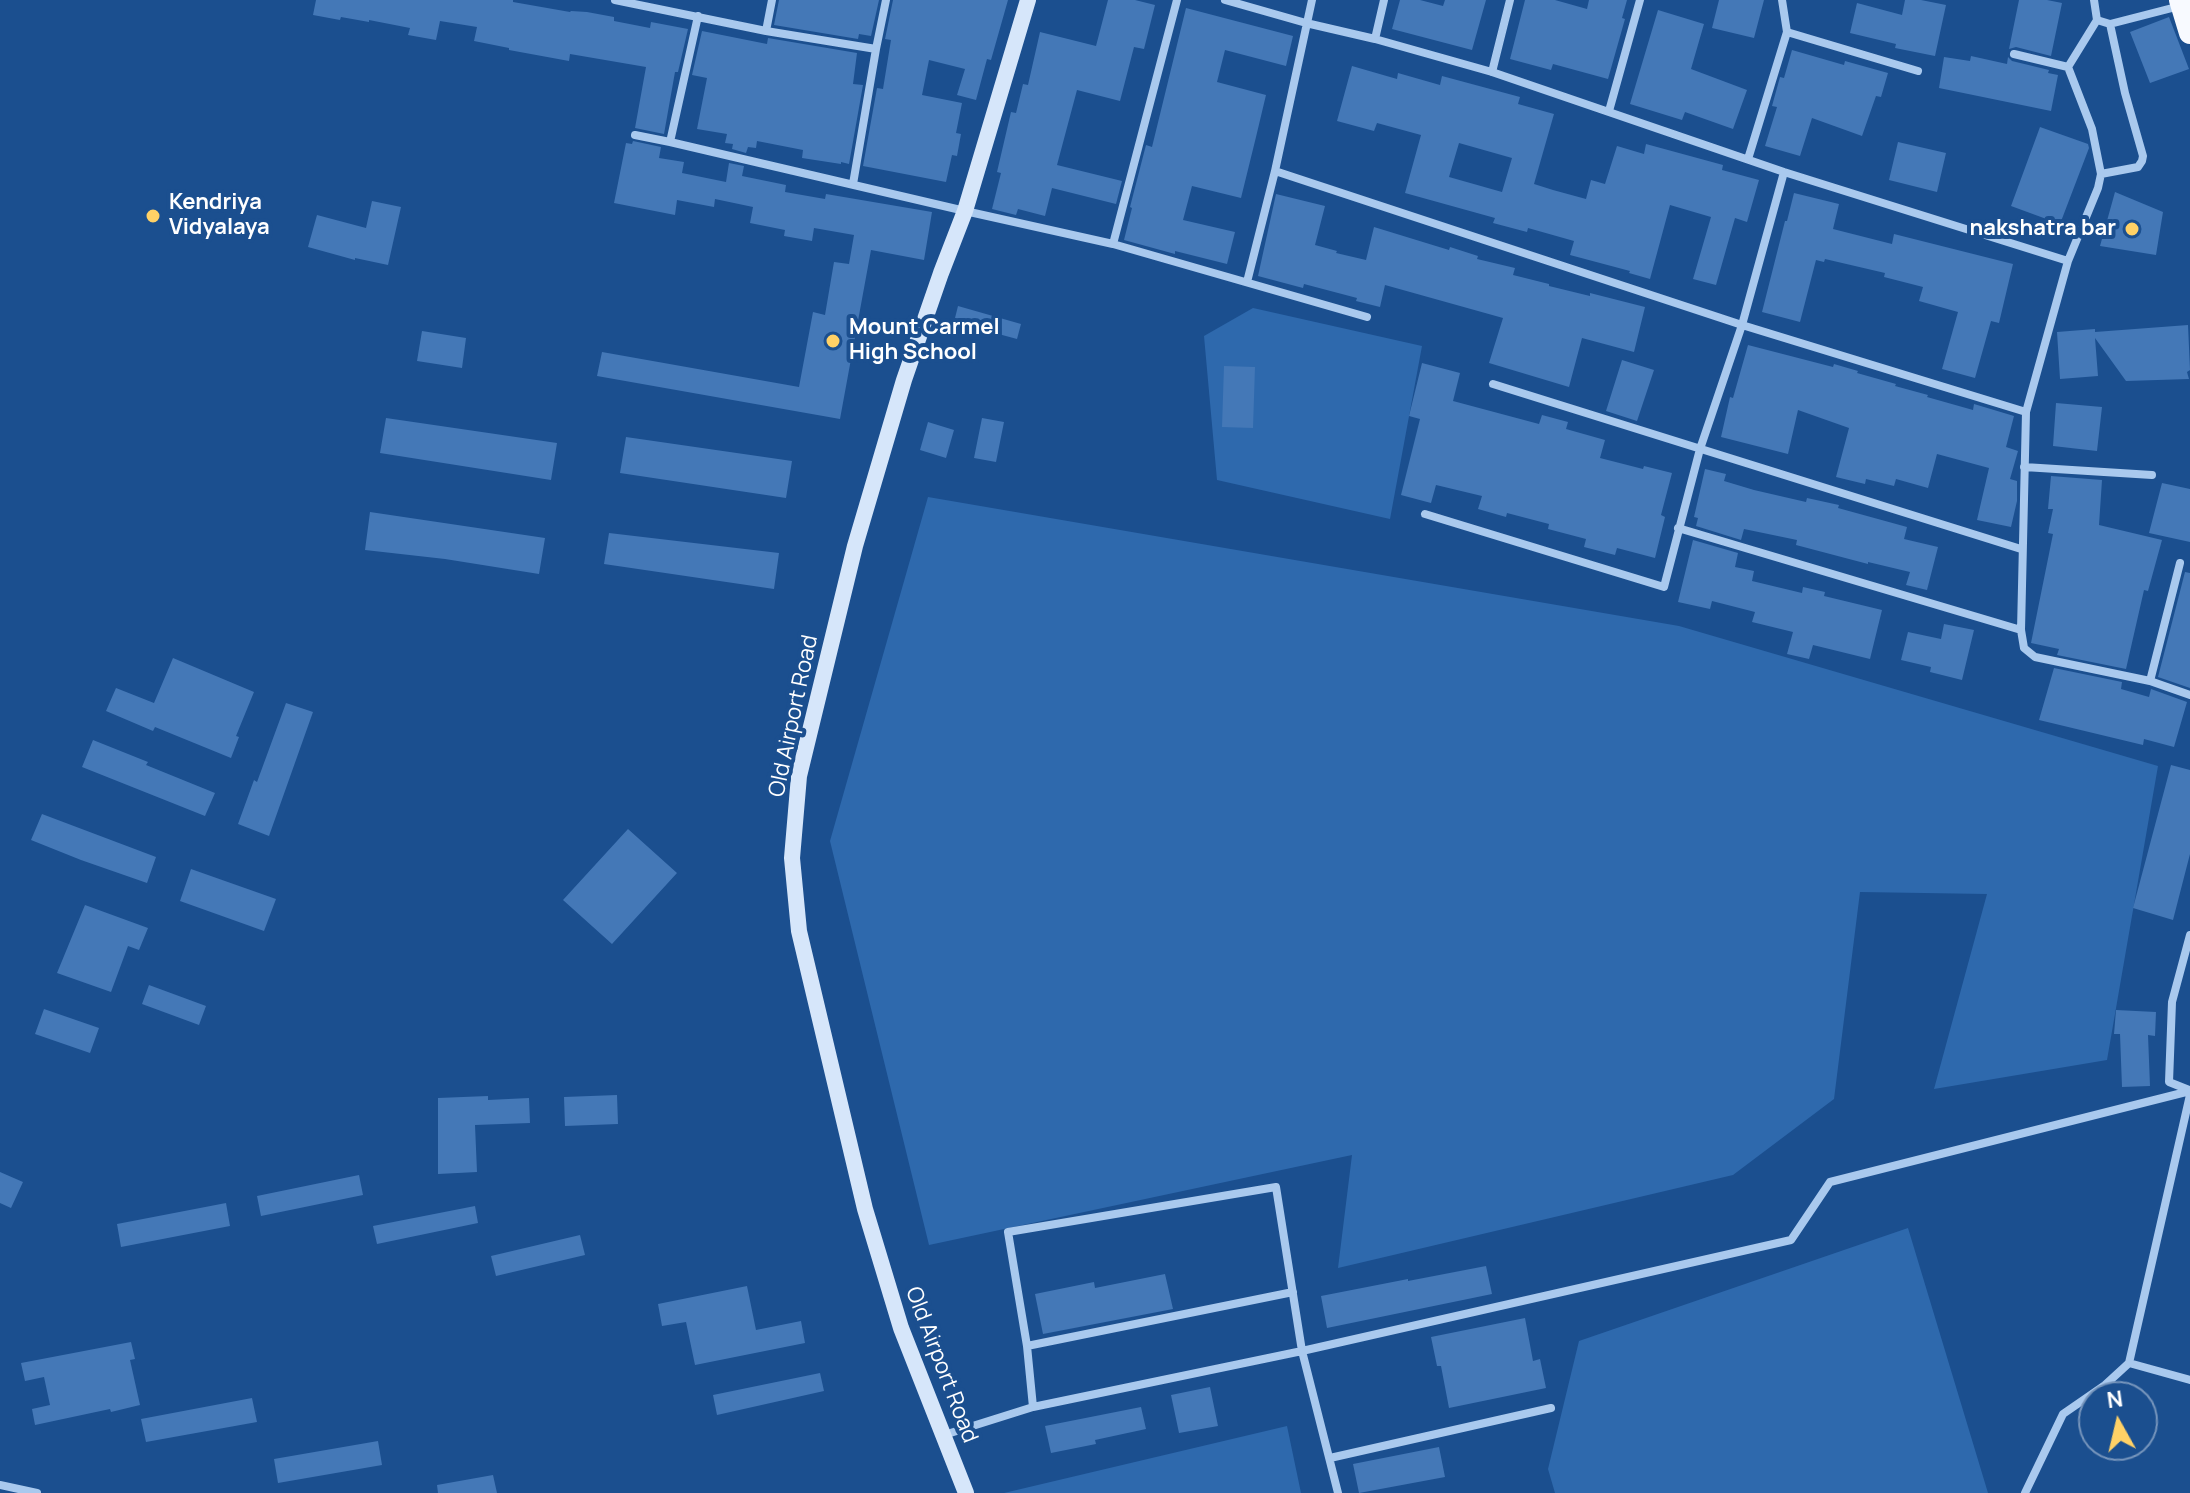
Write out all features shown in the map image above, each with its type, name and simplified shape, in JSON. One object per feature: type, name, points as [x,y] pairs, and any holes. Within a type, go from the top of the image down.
[{"type":"highway","points":[[2180,3],[2190,33]]},
{"type":"main road","name":"Old Airport Road","points":[[966,1493],[901,1328],[865,1209],[799,931],[792,858],[799,776],[855,546],[904,380],[965,211],[1028,0]]},
{"type":"street","points":[[615,0],[766,31],[876,49]]},
{"type":"street","points":[[766,31],[772,0]]},
{"type":"street","points":[[853,184],[886,0]]},
{"type":"street","points":[[1113,244],[1177,0]]},
{"type":"street","points":[[1225,0],[1492,72],[1784,172],[2068,261]]},
{"type":"street","points":[[1247,282],[1312,0]]},
{"type":"street","points":[[1375,39],[1384,0]]},
{"type":"street","points":[[1492,72],[1510,0]]},
{"type":"street","points":[[1609,111],[1640,0]]},
{"type":"street","points":[[1748,159],[1787,32],[1782,0]]},
{"type":"street","points":[[2068,67],[2097,20],[2094,0]]},
{"type":"street","points":[[2097,20],[2110,24],[2180,3]]},
{"type":"street","points":[[670,142],[698,16]]},
{"type":"street","points":[[2101,174],[2138,167],[2143,156],[2110,24]]},
{"type":"street","points":[[1787,32],[1918,71]]},
{"type":"street","points":[[2014,54],[2068,67]]},
{"type":"street","points":[[2068,67],[2089,119],[2101,174],[2068,261],[2026,412],[2021,549],[2021,630],[2024,648],[2035,657],[2150,681],[2190,695]]},
{"type":"street","points":[[635,135],[1113,244],[1367,317]]},
{"type":"street","points":[[1275,171],[1742,325],[2026,412]]},
{"type":"street","points":[[1425,514],[1664,587],[1700,449],[1742,325],[1784,172]]},
{"type":"street","points":[[1493,384],[2021,549]]},
{"type":"street","points":[[2024,467],[2152,475]]},
{"type":"street","points":[[1678,528],[2021,630]]},
{"type":"street","points":[[2150,681],[2180,563]]},
{"type":"street","points":[[2190,935],[2172,1002],[2169,1082],[2190,1092]]},
{"type":"street","points":[[944,1435],[1033,1407],[1302,1351],[1791,1240],[1830,1182],[2190,1092]]},
{"type":"street","points":[[2025,1493],[2063,1414],[2105,1385],[2129,1363],[2190,1092]]},
{"type":"street","points":[[1033,1407],[1027,1346],[1008,1232],[1276,1187],[1302,1351],[1338,1493]]},
{"type":"street","points":[[1027,1346],[1293,1292]]},
{"type":"street","points":[[2129,1363],[2190,1380]]},
{"type":"street","points":[[1330,1458],[1551,1408]]},
{"type":"street","points":[[0,1485],[37,1493]]},
{"type":"shaded area","points":[[1253,308],[1422,346],[1390,519],[1217,480],[1204,336]]},
{"type":"shaded area","points":[[928,497],[1679,626],[2158,766],[2107,1060],[1934,1089],[1987,894],[1860,892],[1834,1099],[1733,1175],[1338,1268],[1352,1155],[929,1245],[830,841]]},
{"type":"shaded area","points":[[1908,1228],[1988,1493],[1555,1493],[1548,1469],[1579,1341]]},
{"type":"shaded area","points":[[1287,1426],[1301,1493],[1004,1493]]},
{"type":"building","points":[[316,0],[513,0],[614,17],[614,21],[650,28],[651,22],[688,29],[678,72],[675,72],[664,134],[635,128],[646,67],[570,54],[569,61],[509,50],[474,41],[477,27],[440,21],[436,40],[408,35],[410,28],[369,20],[341,17],[340,20],[313,15]]},
{"type":"building","points":[[779,0],[879,0],[871,36],[859,34],[858,39],[774,25]]},
{"type":"building","points":[[893,0],[1008,0],[976,100],[957,95],[965,69],[929,60],[922,95],[962,103],[956,133],[961,134],[957,156],[952,155],[946,182],[863,166],[877,88],[883,89],[891,40],[885,39]]},
{"type":"building","points":[[1108,0],[1135,0],[1155,5],[1144,49],[1134,47],[1120,101],[1077,90],[1057,165],[1122,181],[1116,204],[1052,188],[1045,216],[1018,209],[1016,215],[992,209],[1011,112],[1016,113],[1023,84],[1028,85],[1040,32],[1096,46]]},
{"type":"building","points":[[1400,0],[1420,0],[1443,6],[1445,0],[1486,0],[1472,50],[1392,29]]},
{"type":"building","points":[[1525,0],[1555,0],[1587,9],[1589,0],[1627,0],[1622,18],[1625,19],[1608,79],[1553,64],[1551,70],[1510,59]]},
{"type":"building","points":[[1719,0],[1764,0],[1754,38],[1712,28]]},
{"type":"building","points":[[1905,0],[1946,5],[1935,56],[1895,48],[1896,44],[1850,33],[1857,3],[1902,15]]},
{"type":"building","points":[[2019,0],[2062,3],[2051,56],[2016,47],[2009,49]]},
{"type":"building","points":[[1186,8],[1293,36],[1286,66],[1225,50],[1217,82],[1266,95],[1241,198],[1192,186],[1183,220],[1235,232],[1227,264],[1124,240],[1146,145],[1152,147]]},
{"type":"building","points":[[1658,10],[1704,24],[1691,69],[1747,90],[1733,129],[1685,112],[1682,120],[1630,104]]},
{"type":"building","points":[[2169,17],[2189,69],[2150,83],[2130,32]]},
{"type":"building","points":[[702,31],[767,44],[768,38],[857,53],[853,84],[863,85],[849,164],[802,158],[803,150],[757,141],[756,148],[748,147],[746,153],[732,149],[733,144],[725,143],[727,134],[697,129],[707,78],[692,75]]},
{"type":"building","points":[[1792,50],[1844,65],[1845,61],[1888,73],[1881,97],[1876,96],[1862,136],[1812,118],[1800,156],[1765,146],[1777,107],[1772,106],[1780,77],[1784,78]]},
{"type":"building","points":[[1971,56],[2007,64],[2008,57],[2012,61],[2058,75],[2051,111],[1939,88],[1944,57],[1970,61]]},
{"type":"building","points":[[1352,66],[1397,79],[1398,73],[1440,85],[1442,76],[1520,97],[1518,104],[1554,114],[1534,184],[1586,199],[1591,180],[1605,184],[1617,146],[1644,154],[1646,144],[1723,165],[1722,170],[1759,180],[1747,222],[1735,218],[1716,285],[1693,279],[1711,217],[1670,205],[1650,279],[1570,255],[1574,241],[1528,228],[1527,232],[1493,223],[1495,218],[1405,193],[1421,135],[1377,123],[1374,131],[1337,121]],"holes":[[[1459,143],[1512,158],[1502,192],[1449,177]]]},
{"type":"building","points":[[2040,127],[2088,144],[2089,148],[2060,224],[2011,206]]},
{"type":"building","points":[[633,141],[661,147],[659,158],[684,162],[682,173],[726,182],[729,163],[744,166],[742,176],[786,185],[785,192],[825,199],[826,194],[932,212],[924,260],[871,250],[840,419],[597,376],[602,352],[799,387],[813,312],[825,315],[834,262],[849,264],[854,235],[814,228],[812,241],[784,236],[785,230],[750,223],[753,207],[715,199],[714,207],[677,200],[675,215],[614,203],[626,143],[632,144]]},
{"type":"building","points":[[1898,142],[1946,153],[1937,192],[1889,180]]},
{"type":"building","name":"nakshatra bar","points":[[2115,192],[2163,212],[2156,255],[2100,246]]},
{"type":"building","points":[[1794,193],[1839,204],[1833,229],[1892,244],[1894,234],[2013,264],[1999,323],[1991,321],[1975,378],[1942,369],[1958,312],[1919,301],[1923,287],[1884,277],[1885,273],[1825,259],[1824,262],[1816,260],[1800,322],[1762,312]]},
{"type":"building","points":[[1276,194],[1325,206],[1315,245],[1336,253],[1366,260],[1374,227],[1515,268],[1513,275],[1549,286],[1645,307],[1634,352],[1582,338],[1569,387],[1489,363],[1503,318],[1385,285],[1380,307],[1304,284],[1303,288],[1258,276]]},
{"type":"building","points":[[372,201],[401,207],[388,265],[308,247],[317,215],[366,228]]},
{"type":"building","points":[[958,306],[1021,324],[1017,339],[954,322]]},
{"type":"building","points":[[2188,325],[2189,379],[2126,381],[2095,338],[2098,376],[2060,379],[2057,332]]},
{"type":"building","points":[[422,331],[466,338],[462,368],[417,361]]},
{"type":"building","points":[[1748,345],[1833,367],[1834,364],[1973,410],[1974,404],[2014,416],[2006,447],[2018,451],[2010,479],[2017,481],[2017,501],[2011,527],[1977,520],[1989,468],[1937,454],[1928,488],[1896,479],[1894,486],[1866,479],[1865,484],[1836,477],[1849,428],[1798,410],[1788,454],[1721,437],[1730,397],[1733,398]]},
{"type":"building","points":[[1622,360],[1654,370],[1637,421],[1606,411]]},
{"type":"building","points":[[1422,363],[1460,373],[1453,401],[1539,424],[1542,415],[1568,422],[1566,429],[1605,440],[1600,458],[1672,473],[1661,515],[1665,517],[1655,558],[1617,548],[1615,555],[1584,547],[1586,539],[1548,529],[1549,524],[1478,509],[1482,496],[1436,485],[1431,503],[1401,495],[1420,419],[1409,416]]},
{"type":"building","points":[[1224,366],[1255,367],[1253,428],[1222,427]]},
{"type":"building","points":[[2056,403],[2102,407],[2097,451],[2053,446]]},
{"type":"building","points":[[386,418],[557,443],[551,480],[380,453]]},
{"type":"building","points":[[982,418],[1004,422],[996,462],[974,458]]},
{"type":"building","points":[[928,422],[954,430],[946,458],[920,450]]},
{"type":"building","points":[[626,437],[792,461],[786,498],[620,473]]},
{"type":"building","points":[[1705,469],[1726,474],[1724,481],[1754,490],[1806,502],[1807,498],[1839,505],[1838,508],[1907,527],[1904,539],[1938,547],[1927,590],[1906,585],[1910,572],[1796,545],[1797,540],[1744,529],[1741,540],[1696,526],[1698,518],[1694,517]]},
{"type":"building","points":[[2051,476],[2102,480],[2099,525],[2162,540],[2148,591],[2144,590],[2126,669],[2057,655],[2059,649],[2031,643],[2053,534],[2048,533],[2053,509],[2048,509]]},
{"type":"building","points":[[2162,483],[2190,489],[2190,542],[2149,533]]},
{"type":"building","points":[[370,512],[545,538],[539,574],[365,550]]},
{"type":"building","points":[[609,533],[779,553],[774,589],[604,564]]},
{"type":"building","points":[[1693,540],[1738,553],[1735,567],[1754,571],[1752,581],[1802,593],[1803,587],[1825,592],[1824,596],[1882,610],[1870,659],[1813,645],[1809,659],[1787,654],[1793,632],[1752,622],[1755,612],[1712,601],[1710,609],[1678,602]]},
{"type":"building","points":[[2185,572],[2190,573],[2190,688],[2158,677]]},
{"type":"building","points":[[1944,624],[1974,630],[1962,680],[1930,672],[1931,667],[1901,660],[1908,632],[1941,639]]},
{"type":"building","points":[[173,658],[254,692],[236,736],[239,737],[231,758],[106,711],[116,688],[154,703]]},
{"type":"building","points":[[2054,668],[2122,682],[2121,689],[2149,697],[2151,689],[2187,702],[2174,747],[2144,739],[2143,745],[2039,720]]},
{"type":"building","points":[[286,703],[313,712],[269,836],[238,824]]},
{"type":"building","points":[[93,740],[215,793],[205,816],[82,767]]},
{"type":"building","points":[[2171,765],[2190,770],[2190,854],[2173,920],[2133,908]]},
{"type":"building","points":[[42,814],[156,857],[147,883],[31,840]]},
{"type":"building","points":[[628,829],[677,873],[612,944],[563,900]]},
{"type":"building","points":[[191,869],[276,899],[264,931],[180,901]]},
{"type":"building","points":[[85,905],[148,928],[139,950],[128,946],[111,992],[57,973]]},
{"type":"building","points":[[149,985],[206,1006],[199,1025],[142,1004]]},
{"type":"building","points":[[44,1009],[99,1028],[90,1053],[35,1034]]},
{"type":"building","points":[[2116,1010],[2156,1012],[2155,1036],[2148,1035],[2150,1086],[2122,1087],[2120,1034],[2114,1034]]},
{"type":"building","points":[[617,1095],[618,1124],[565,1126],[564,1097]]},
{"type":"building","points":[[488,1096],[488,1100],[529,1098],[530,1123],[475,1125],[477,1172],[438,1174],[438,1098]]},
{"type":"building","points":[[0,1172],[23,1182],[11,1208],[0,1203]]},
{"type":"building","points":[[359,1175],[363,1195],[261,1216],[257,1196]]},
{"type":"building","points":[[226,1203],[230,1226],[121,1247],[117,1224]]},
{"type":"building","points":[[475,1206],[478,1223],[377,1244],[373,1226]]},
{"type":"building","points":[[580,1235],[585,1255],[496,1276],[491,1256]]},
{"type":"building","points":[[1486,1266],[1492,1294],[1327,1328],[1321,1296]]},
{"type":"building","points":[[1165,1274],[1173,1309],[1043,1334],[1035,1294],[1094,1282],[1095,1288]]},
{"type":"building","points":[[747,1286],[756,1330],[801,1321],[805,1343],[695,1365],[686,1322],[662,1326],[658,1304]]},
{"type":"building","points":[[1525,1318],[1533,1361],[1540,1359],[1546,1388],[1449,1408],[1441,1366],[1437,1366],[1431,1337]]},
{"type":"building","points":[[131,1342],[135,1359],[130,1360],[140,1405],[35,1425],[32,1409],[50,1405],[44,1377],[25,1381],[21,1363]]},
{"type":"building","points":[[820,1373],[824,1391],[717,1415],[713,1395]]},
{"type":"building","points":[[1210,1387],[1218,1426],[1179,1433],[1171,1395]]},
{"type":"building","points":[[252,1398],[257,1422],[146,1442],[141,1419]]},
{"type":"building","points":[[1141,1407],[1146,1429],[1051,1453],[1045,1426]]},
{"type":"building","points":[[378,1441],[382,1465],[278,1483],[274,1459]]},
{"type":"building","points":[[1439,1447],[1445,1477],[1359,1493],[1353,1464]]},
{"type":"building","points":[[493,1475],[497,1493],[438,1493],[437,1485]]},
{"type":"place","name":"Kendriya Vidyalaya","points":[[153,216]]},
{"type":"place","name":"nakshatra bar","points":[[2132,229]]},
{"type":"place","name":"Mount Carmel High School","points":[[833,341]]}]
